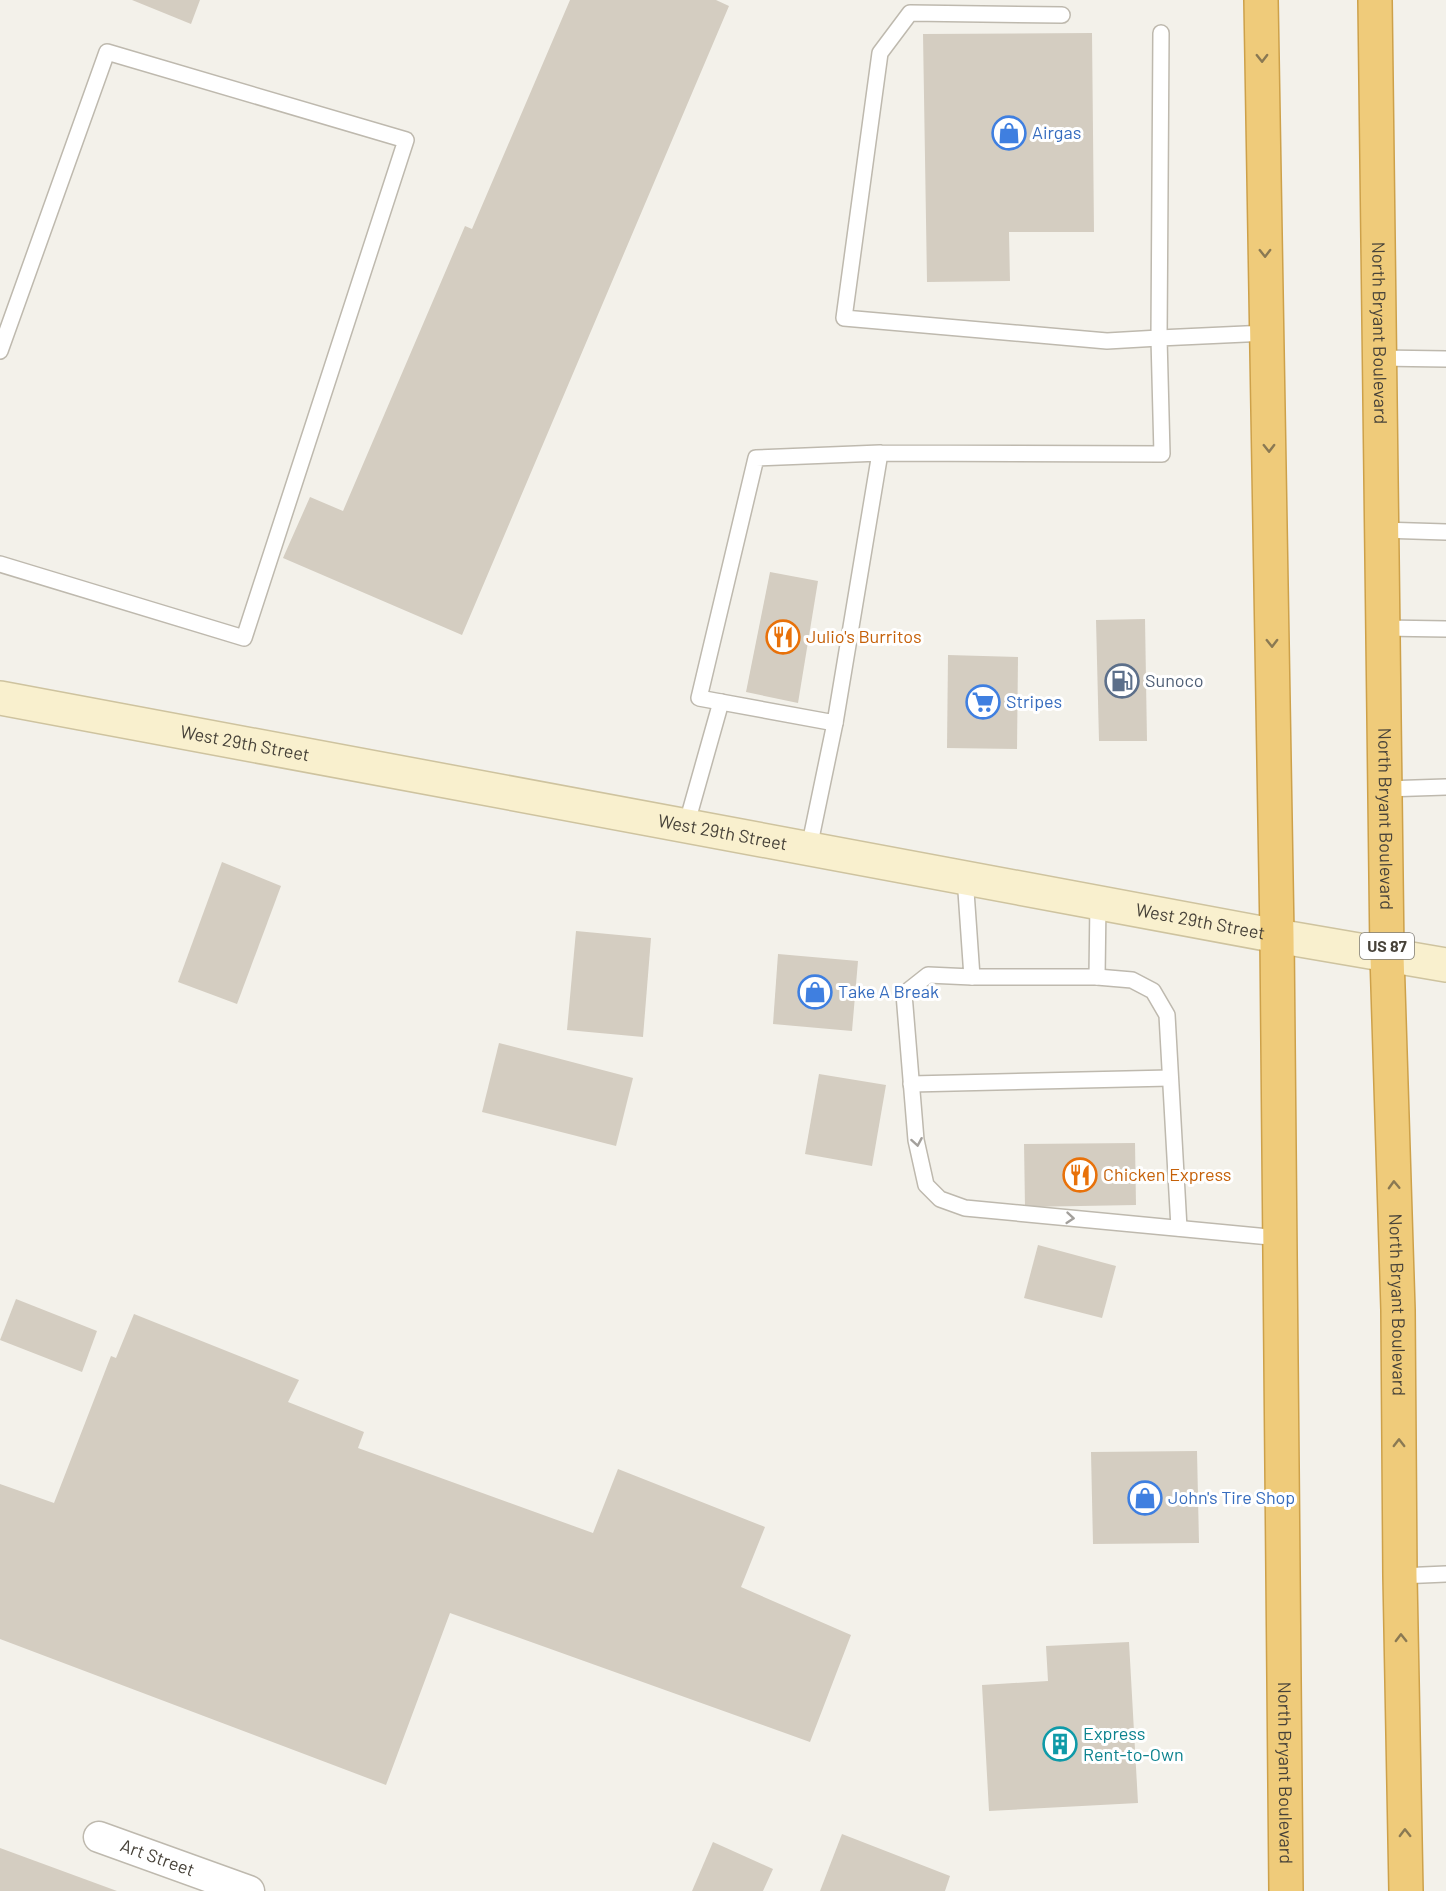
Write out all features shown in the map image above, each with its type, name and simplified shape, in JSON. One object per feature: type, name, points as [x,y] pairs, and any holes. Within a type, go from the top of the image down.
[{"type":"highway","name":"North Bryant Boulevard","points":[[1261,0],[1277,936],[1286,1891]]},
{"type":"highway","name":"North Bryant Boulevard","points":[[1375,0],[1387,955],[1398,1310],[1406,1891]]},
{"type":"main road","name":"West 29th Street","points":[[0,698],[1277,936],[1446,965]]},
{"type":"street","name":"Art Street","points":[[99,1837],[249,1891]]},
{"type":"lane","points":[[1062,15],[910,13],[880,53],[844,318],[1107,341],[1267,333]]},
{"type":"lane","points":[[835,723],[699,698],[756,458],[880,453],[1162,454],[1159,338],[1161,33]]},
{"type":"lane","points":[[0,351],[107,52],[406,140],[244,638],[0,564]]},
{"type":"lane","points":[[1380,358],[1446,359]]},
{"type":"lane","points":[[809,848],[835,723],[880,453]]},
{"type":"lane","points":[[1382,530],[1446,532]]},
{"type":"lane","points":[[1383,628],[1446,629]]},
{"type":"lane","points":[[686,826],[721,702]]},
{"type":"lane","points":[[1385,789],[1446,787]]},
{"type":"lane","points":[[965,878],[972,977]]},
{"type":"lane","points":[[1097,977],[1098,902]]},
{"type":"lane","points":[[1179,1228],[1167,1015],[1153,991],[1132,980],[1097,977],[928,975],[904,994],[916,1140],[926,1185],[940,1199],[965,1208],[1280,1238]]},
{"type":"lane","points":[[911,1084],[1170,1078]]},
{"type":"lane","points":[[1400,1576],[1446,1574]]},
{"type":"building","points":[[132,0],[200,0],[191,24]]},
{"type":"building","points":[[570,0],[716,0],[729,6],[462,635],[283,558],[310,497],[343,511],[465,226],[472,229]]},
{"type":"building","name":"Airgas","points":[[1092,33],[1094,232],[1009,232],[1010,281],[927,282],[923,34]]},
{"type":"building","name":"Julio's Burritos","points":[[770,572],[818,581],[798,703],[746,692]]},
{"type":"building","name":"Sunoco","points":[[1145,619],[1147,741],[1099,741],[1096,620]]},
{"type":"building","name":"Stripes","points":[[948,655],[1018,657],[1017,749],[947,748]]},
{"type":"building","points":[[222,862],[281,886],[237,1004],[178,982]]},
{"type":"building","points":[[576,931],[651,938],[643,1037],[567,1030]]},
{"type":"building","name":"Take A Break","points":[[778,954],[858,961],[852,1031],[773,1024]]},
{"type":"building","points":[[499,1043],[633,1078],[616,1146],[482,1112]]},
{"type":"building","points":[[819,1074],[886,1085],[872,1166],[805,1154]]},
{"type":"building","name":"Chicken Express","points":[[1135,1143],[1136,1205],[1025,1207],[1024,1144]]},
{"type":"building","points":[[1038,1245],[1116,1266],[1102,1318],[1024,1298]]},
{"type":"building","points":[[16,1299],[97,1331],[82,1372],[0,1340]]},
{"type":"building","points":[[134,1314],[299,1380],[288,1402],[364,1432],[358,1448],[593,1533],[618,1469],[765,1527],[741,1587],[851,1635],[810,1742],[450,1613],[386,1785],[0,1639],[0,1484],[54,1503],[111,1356],[116,1358]]},
{"type":"building","name":"John's Tire Shop","points":[[1197,1451],[1199,1543],[1093,1544],[1091,1452]]},
{"type":"building","name":"Express Rent-to-Own","points":[[1129,1642],[1138,1803],[989,1811],[982,1685],[1048,1681],[1046,1646]]},
{"type":"building","points":[[842,1834],[950,1876],[945,1891],[820,1891]]},
{"type":"building","points":[[713,1842],[773,1869],[763,1891],[692,1891]]},
{"type":"building","points":[[0,1848],[117,1891],[0,1891]]},
{"type":"place","name":"Airgas","points":[[1009,133]]},
{"type":"place","name":"Julio's Burritos","points":[[783,637]]},
{"type":"place","name":"Sunoco","points":[[1122,681]]},
{"type":"place","name":"Stripes","points":[[983,702]]},
{"type":"place","name":"Take A Break","points":[[815,992]]},
{"type":"place","name":"Chicken Express","points":[[1080,1175]]},
{"type":"place","name":"John's Tire Shop","points":[[1145,1498]]},
{"type":"place","name":"Express Rent-to-Own","points":[[1060,1744]]}]
